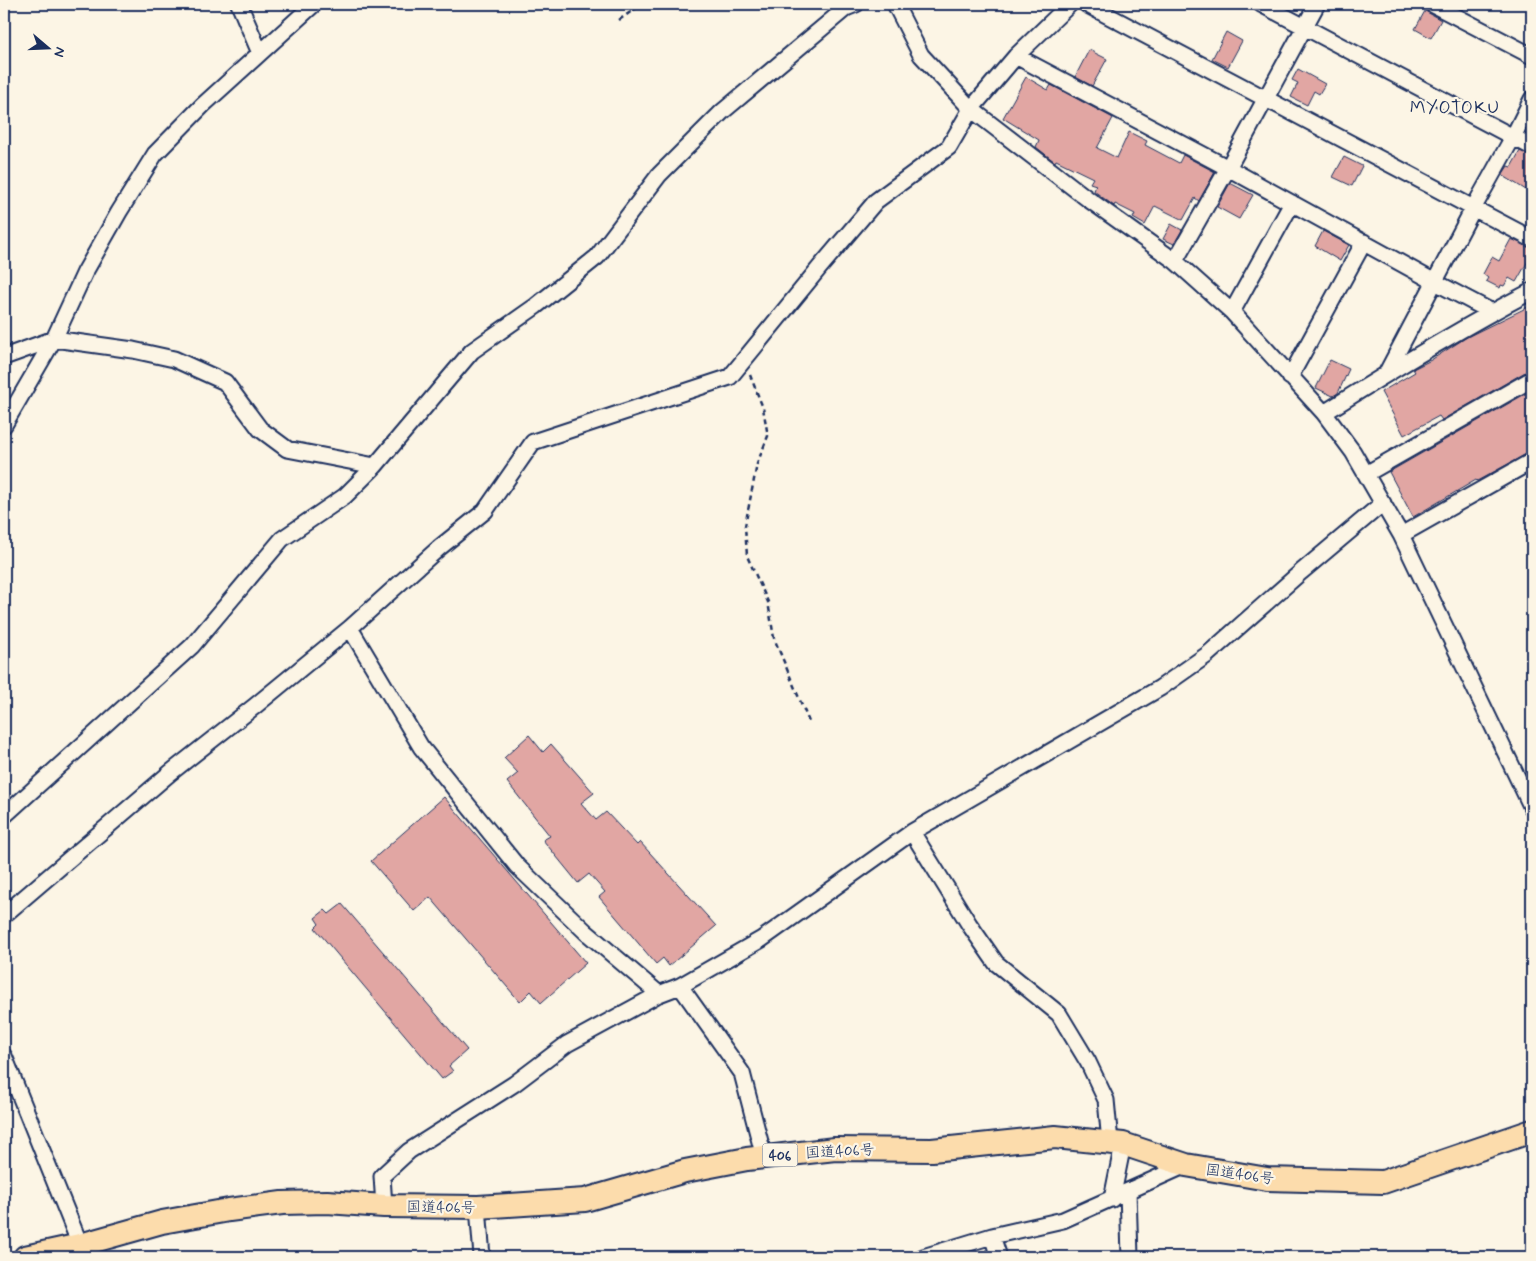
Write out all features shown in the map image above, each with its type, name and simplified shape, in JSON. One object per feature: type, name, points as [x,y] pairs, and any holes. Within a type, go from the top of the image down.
[{"type":"highway","name":"国道406号","points":[[25,1257],[83,1251],[162,1222],[274,1204],[327,1202],[384,1206],[478,1207],[585,1200],[684,1171],[764,1157],[836,1149],[932,1150],[1055,1137],[1116,1143],[1186,1165],[1267,1179],[1383,1182],[1532,1131]]},
{"type":"street","points":[[239,4],[260,53]]},
{"type":"street","points":[[4,425],[54,338],[85,272],[119,212],[156,154],[203,105],[314,4]]},
{"type":"street","points":[[4,816],[192,646],[282,539],[345,496],[375,466],[472,351],[536,306],[597,257],[659,175],[722,112],[846,8],[856,4]]},
{"type":"street","points":[[895,4],[921,55],[971,108],[1088,199],[1175,261],[1232,312],[1324,413],[1353,452],[1401,535],[1532,808]]},
{"type":"street","points":[[4,915],[170,773],[350,628],[439,548],[485,512],[533,442],[730,377],[876,201],[949,147],[971,108],[1016,56],[1070,4]]},
{"type":"street","points":[[1086,4],[1532,239]]},
{"type":"street","points":[[1261,4],[1532,148]]},
{"type":"street","points":[[1175,261],[1267,98],[1317,4]]},
{"type":"street","points":[[1432,4],[1532,56]]},
{"type":"street","points":[[1016,56],[1228,168],[1492,312]]},
{"type":"street","points":[[1386,374],[1532,99]]},
{"type":"street","points":[[1232,312],[1292,203]]},
{"type":"street","points":[[1290,377],[1364,242]]},
{"type":"street","points":[[1324,413],[1386,374],[1532,290]]},
{"type":"street","points":[[4,357],[54,338],[133,350],[174,359],[226,382],[260,429],[288,449],[375,466]]},
{"type":"street","points":[[1366,474],[1532,379]]},
{"type":"street","points":[[1401,535],[1532,461]]},
{"type":"street","points":[[384,1206],[382,1176],[409,1151],[514,1084],[567,1044],[659,994],[680,986],[762,939],[912,832],[1160,688],[1207,655],[1383,503]]},
{"type":"street","points":[[350,628],[422,747],[517,866],[586,932],[659,994]]},
{"type":"street","points":[[912,832],[969,924],[996,963],[1059,1014],[1088,1062],[1106,1100],[1116,1143],[1112,1199]]},
{"type":"street","points":[[680,986],[742,1073],[764,1157]]},
{"type":"street","points":[[4,1056],[83,1251]]},
{"type":"street","points":[[923,1257],[992,1236],[1063,1220],[1186,1165]]},
{"type":"street","points":[[1128,1191],[1130,1257]]},
{"type":"street","points":[[478,1207],[482,1257]]},
{"type":"street","points":[[992,1236],[999,1257]]},
{"type":"path","points":[[619,20],[642,4]]},
{"type":"path","points":[[744,359],[763,408],[768,436],[757,464],[745,526],[747,556],[768,602],[774,638],[809,722]]},
{"type":"building","points":[[1425,11],[1441,20],[1431,38],[1415,29]]},
{"type":"building","points":[[1226,32],[1242,41],[1228,67],[1212,59]]},
{"type":"building","points":[[1089,50],[1107,59],[1092,86],[1075,77]]},
{"type":"building","points":[[1298,69],[1325,84],[1319,94],[1314,91],[1307,105],[1291,97],[1298,83],[1292,80]]},
{"type":"building","points":[[1026,77],[1048,90],[1051,85],[1113,118],[1097,148],[1117,158],[1129,132],[1147,141],[1145,145],[1179,163],[1183,155],[1215,172],[1199,201],[1195,198],[1183,220],[1155,206],[1145,225],[1133,218],[1135,214],[1115,204],[1114,206],[1094,191],[1096,185],[1090,183],[1093,178],[1056,160],[1055,162],[1036,147],[1039,140],[1003,118]]},
{"type":"building","points":[[1520,151],[1532,156],[1532,178],[1526,190],[1502,175],[1508,166],[1511,167]]},
{"type":"building","points":[[1344,157],[1362,166],[1352,186],[1333,177]]},
{"type":"building","points":[[1230,183],[1253,195],[1239,219],[1217,207]]},
{"type":"building","points":[[1171,224],[1182,230],[1174,244],[1163,239]]},
{"type":"building","points":[[1323,231],[1349,245],[1340,261],[1315,246]]},
{"type":"building","points":[[1511,239],[1532,248],[1532,263],[1528,261],[1516,282],[1509,278],[1504,286],[1501,285],[1500,288],[1486,281],[1488,278],[1483,274],[1492,257],[1499,261]]},
{"type":"building","points":[[1532,305],[1532,370],[1527,371],[1442,420],[1439,416],[1404,435],[1381,392],[1415,372],[1413,369],[1467,337]]},
{"type":"building","points":[[1330,360],[1349,369],[1338,393],[1333,396],[1316,388]]},
{"type":"building","points":[[1532,390],[1532,451],[1476,480],[1413,517],[1389,472]]},
{"type":"building","points":[[529,735],[543,752],[551,744],[594,793],[581,803],[596,820],[606,812],[637,845],[640,842],[716,926],[669,966],[663,958],[656,964],[599,897],[605,892],[589,874],[578,883],[543,840],[550,836],[507,782],[518,773],[504,758]]},
{"type":"building","points":[[444,797],[586,963],[541,1003],[531,991],[520,1002],[430,897],[414,911],[371,861]]},
{"type":"building","points":[[342,904],[467,1050],[449,1066],[453,1071],[442,1079],[315,928],[319,924],[315,918],[325,910],[329,914]]},
{"type":"district","name":"MYOTOKU","points":[[1455,107]]}]
